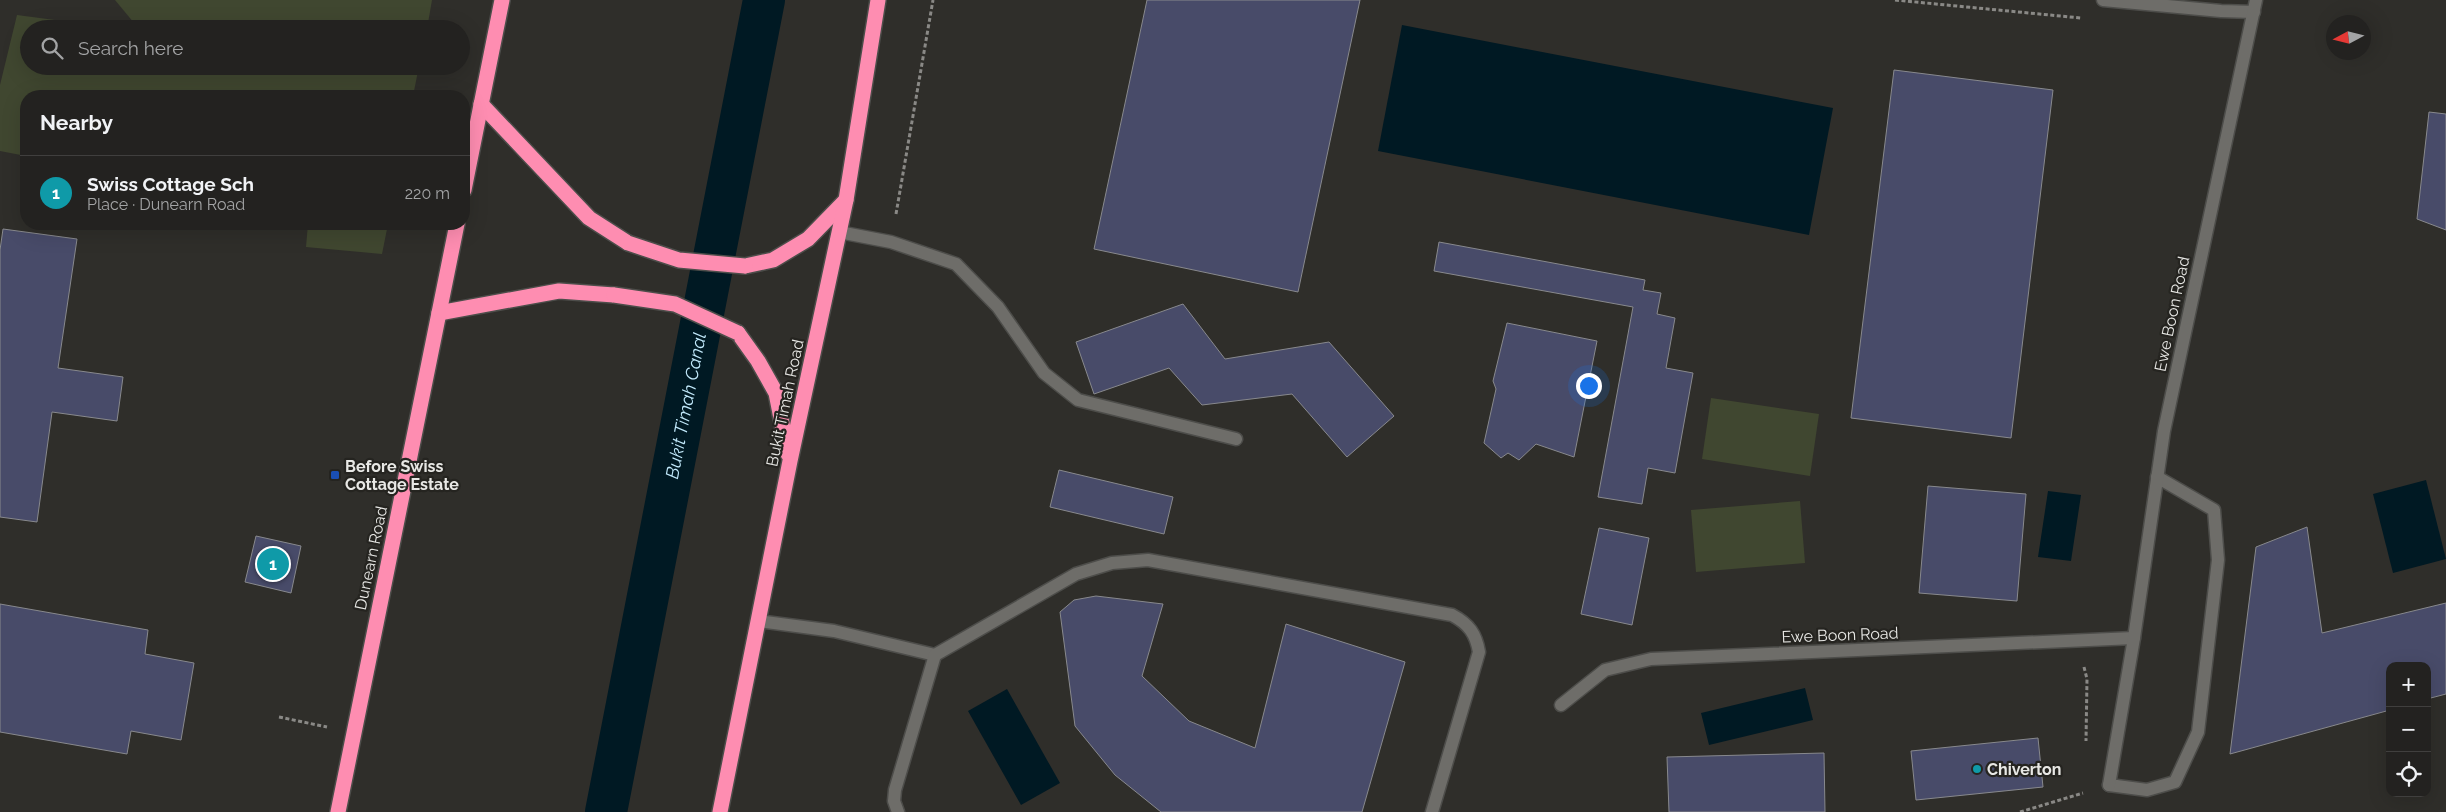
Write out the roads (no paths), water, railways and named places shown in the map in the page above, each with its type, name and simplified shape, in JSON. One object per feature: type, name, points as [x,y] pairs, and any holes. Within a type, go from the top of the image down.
[{"type":"highway","points":[[470,160],[502,0]]},
{"type":"highway","name":"Bukit Timah Road","points":[[720,812],[790,461],[846,200],[878,0]]},
{"type":"highway","points":[[481,104],[589,218],[628,243],[679,260],[746,266],[773,260],[808,239],[846,200]]},
{"type":"highway","name":"Dunearn Road","points":[[338,812],[456,230]]},
{"type":"highway","points":[[439,313],[559,290],[614,295],[675,304],[738,333],[758,361],[776,393],[790,461]]},
{"type":"street","points":[[2103,0],[2221,12],[2255,6]]},
{"type":"street","name":"Ewe Boon Road","points":[[2157,476],[2214,510],[2218,560],[2198,732],[2175,782],[2147,790],[2110,785],[2134,638],[2157,476],[2166,422],[2255,6]]},
{"type":"street","points":[[839,232],[891,242],[956,264],[998,307],[1044,373],[1078,400],[1236,439]]},
{"type":"street","points":[[758,621],[834,631],[935,655],[1076,574],[1112,563],[1148,560],[1452,616],[1463,621],[1472,630],[1479,652],[1432,812]]},
{"type":"street","name":"Ewe Boon Road","points":[[1561,705],[1605,670],[1651,659],[2134,638]]},
{"type":"street","points":[[898,812],[894,800],[895,790],[935,655]]},
{"type":"water","points":[[1402,25],[1833,108],[1809,235],[1378,151]]},
{"type":"water","points":[[2426,480],[2446,559],[2393,573],[2373,494]]},
{"type":"water","points":[[2048,491],[2081,495],[2071,561],[2038,557]]},
{"type":"water","points":[[1805,688],[1813,720],[1709,745],[1701,713]]},
{"type":"water","points":[[1007,689],[1060,783],[1021,805],[968,711]]},
{"type":"waterway","name":"Bukit Timah Canal","points":[[606,812],[764,0]]},
{"type":"place","name":"Before Swiss Cottage Estate","points":[[335,475]]},
{"type":"place","name":"Swiss Cottage Sch","points":[[273,564]]},
{"type":"place","name":"Chiverton","points":[[1977,769]]}]
